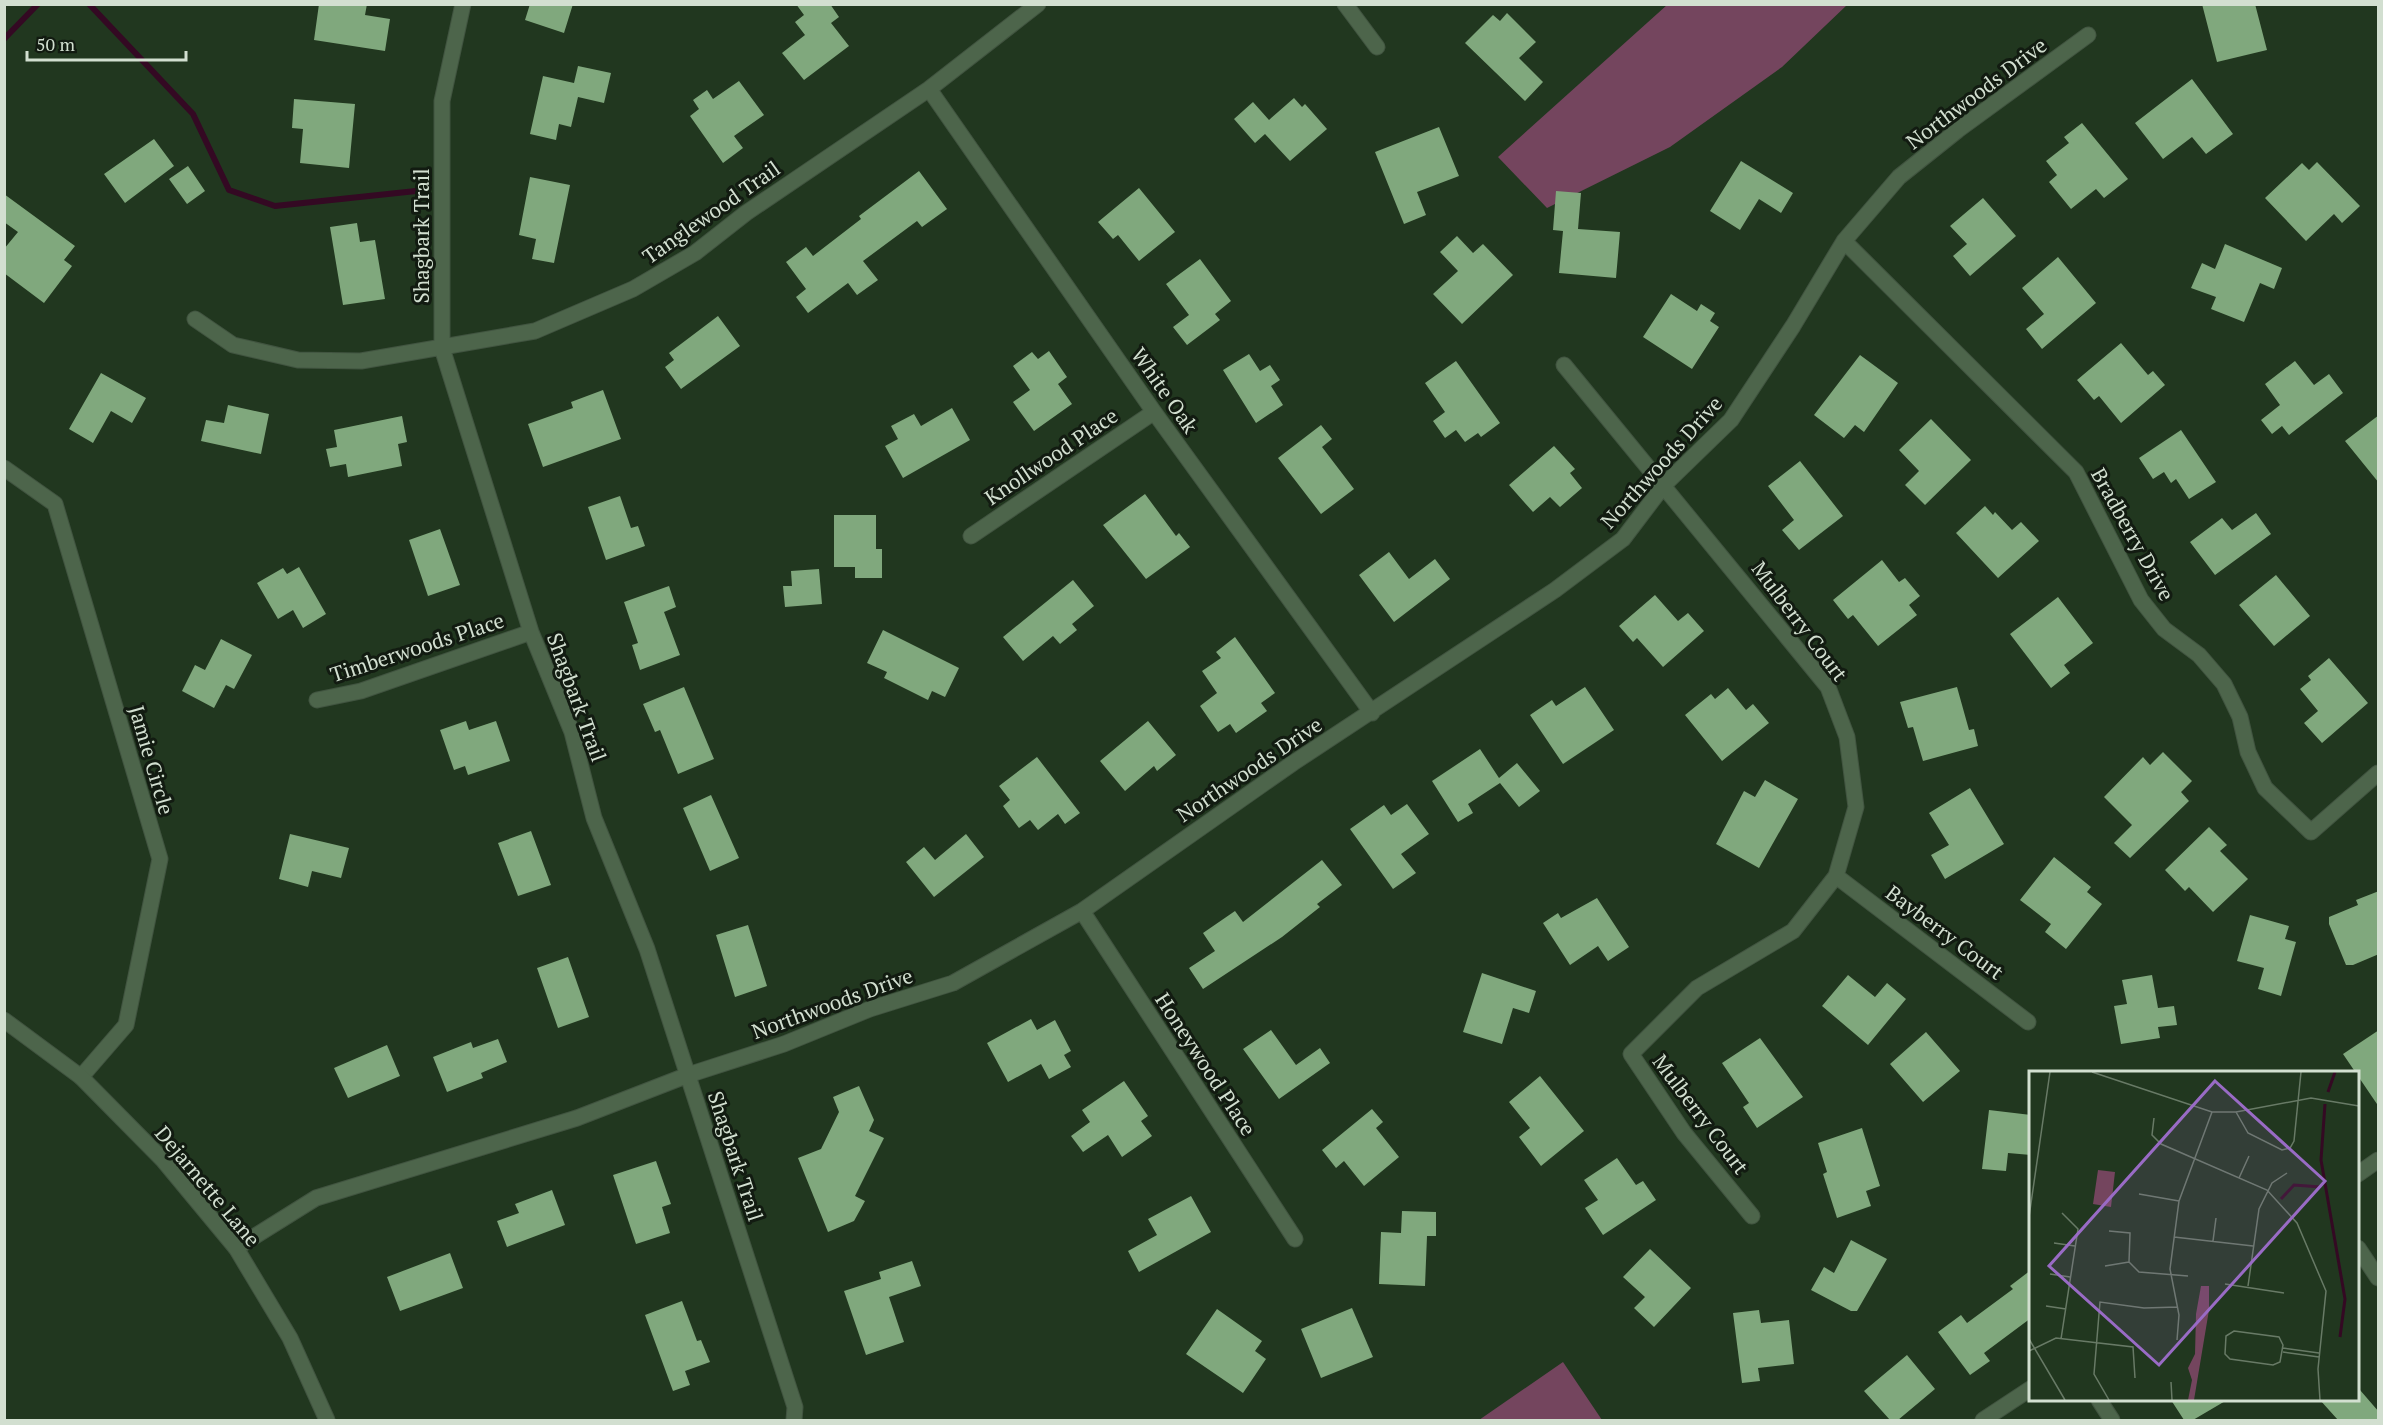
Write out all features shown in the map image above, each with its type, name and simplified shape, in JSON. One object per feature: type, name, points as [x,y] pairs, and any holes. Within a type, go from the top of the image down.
[{"type":"street","name":"Shagbark Trail","points":[[463,4],[442,101],[442,348],[531,632],[572,732],[594,818],[647,949],[795,1407],[794,1420]]},
{"type":"street","name":"Tanglewood Trail","points":[[195,320],[233,345],[298,360],[361,361],[535,331],[633,289],[695,253],[746,213],[929,88],[1038,4]]},
{"type":"street","points":[[1345,4],[1377,47]]},
{"type":"street","name":"Northwoods Drive","points":[[236,1248],[316,1198],[577,1118],[688,1075],[784,1044],[870,1009],[953,983],[1082,911],[1293,763],[1556,590],[1623,539],[1664,485],[1731,420],[1793,326],[1844,241],[1899,177],[1958,130],[2088,36]]},
{"type":"street","name":"White Oak","points":[[929,88],[1154,412],[1372,713]]},
{"type":"street","name":"Bradberry Drive","points":[[1844,241],[2076,472],[2141,600],[2164,628],[2199,655],[2224,684],[2240,717],[2248,752],[2265,788],[2311,832],[2379,773]]},
{"type":"street","name":"Mulberry Court","points":[[1564,365],[1828,687],[1847,737],[1856,807],[1836,876],[1793,931],[1697,988],[1631,1054],[1684,1133],[1752,1216]]},
{"type":"street","name":"Knollwood Place","points":[[971,536],[1154,412]]},
{"type":"street","name":"Jamie Circle","points":[[4,468],[55,504],[160,859],[126,1025],[81,1077]]},
{"type":"street","name":"Timberwoods Place","points":[[317,700],[361,691],[531,632]]},
{"type":"street","name":"Bayberry Court","points":[[1836,876],[2028,1022]]},
{"type":"street","name":"Honeywood Place","points":[[1082,911],[1295,1239]]},
{"type":"street","name":"Dejarnette Lane","points":[[4,1020],[81,1077],[163,1160],[236,1248],[290,1338],[327,1420]]},
{"type":"street","points":[[2359,1173],[2379,1160]]},
{"type":"street","points":[[2359,1249],[2379,1278]]},
{"type":"street","points":[[1983,1420],[2029,1390]]},
{"type":"street","points":[[2100,1401],[2112,1420]]},
{"type":"shaded area","points":[[1667,5],[1847,5],[1782,67],[1670,147],[1547,208],[1498,157]]},
{"type":"shaded area","points":[[1563,1362],[1602,1420],[1479,1420]]},
{"type":"building","points":[[319,4],[367,4],[365,15],[390,19],[385,51],[314,40]]},
{"type":"building","points":[[530,4],[573,4],[564,33],[525,20]]},
{"type":"building","points":[[796,4],[830,4],[839,17],[831,23],[849,46],[804,80],[782,53],[805,35],[795,22],[804,15]]},
{"type":"building","points":[[2202,4],[2255,4],[2267,50],[2217,62]]},
{"type":"building","points":[[1507,13],[1536,42],[1519,58],[1543,82],[1525,101],[1465,43],[1493,15],[1500,21]]},
{"type":"building","points":[[578,66],[611,73],[604,103],[578,97],[571,127],[559,124],[556,140],[530,134],[543,76],[574,83]]},
{"type":"building","points":[[2192,79],[2233,134],[2206,154],[2192,137],[2163,159],[2135,123]]},
{"type":"building","points":[[739,81],[764,115],[734,136],[743,148],[723,163],[690,116],[699,109],[693,100],[707,90],[713,99]]},
{"type":"building","points":[[1294,98],[1302,107],[1305,104],[1327,129],[1290,161],[1265,134],[1255,143],[1234,119],[1253,102],[1269,120]]},
{"type":"building","points":[[294,99],[355,104],[349,168],[300,163],[303,129],[292,128]]},
{"type":"building","points":[[2082,123],[2128,179],[2104,198],[2096,189],[2071,209],[2049,182],[2057,175],[2046,161],[2069,143],[2064,137]]},
{"type":"building","points":[[1439,127],[1459,176],[1417,192],[1426,215],[1404,224],[1375,152]]},
{"type":"building","points":[[154,139],[174,166],[125,203],[104,174]]},
{"type":"building","points":[[1741,161],[1793,193],[1781,213],[1759,199],[1740,230],[1710,211]]},
{"type":"building","points":[[2317,162],[2360,206],[2342,223],[2334,214],[2306,241],[2265,198],[2302,163],[2309,170]]},
{"type":"building","points":[[188,166],[205,191],[187,204],[169,179]]},
{"type":"building","points":[[919,171],[947,209],[922,227],[917,221],[863,261],[878,280],[857,295],[848,283],[808,313],[796,297],[806,289],[786,262],[806,247],[813,256],[861,219],[859,216]]},
{"type":"building","points":[[530,177],[570,185],[554,263],[532,259],[536,239],[519,235]]},
{"type":"building","points":[[1139,188],[1175,232],[1139,261],[1118,235],[1113,239],[1098,222]]},
{"type":"building","points":[[1556,191],[1581,193],[1578,229],[1620,232],[1616,278],[1559,273],[1563,231],[1553,230]]},
{"type":"building","points":[[4,194],[75,246],[64,260],[72,266],[44,303],[4,273],[4,249],[18,232],[4,222]]},
{"type":"building","points":[[1983,198],[2016,236],[1970,276],[1953,256],[1967,244],[1950,226]]},
{"type":"building","points":[[357,223],[360,242],[375,240],[385,299],[343,305],[330,227]]},
{"type":"building","points":[[1457,236],[1473,253],[1483,244],[1513,275],[1462,324],[1433,294],[1458,271],[1440,252]]},
{"type":"building","points":[[2225,244],[2282,268],[2274,289],[2260,283],[2244,322],[2211,309],[2216,297],[2191,288],[2202,263],[2215,269]]},
{"type":"building","points":[[2058,257],[2096,303],[2042,349],[2026,329],[2044,314],[2022,288]]},
{"type":"building","points":[[1200,259],[1231,301],[1215,314],[1220,320],[1187,345],[1173,327],[1189,315],[1166,284]]},
{"type":"building","points":[[1671,294],[1697,311],[1701,304],[1715,313],[1710,321],[1719,327],[1692,369],[1643,337]]},
{"type":"building","points":[[718,316],[740,346],[681,389],[665,367],[674,360],[669,353]]},
{"type":"building","points":[[2121,343],[2148,375],[2153,371],[2165,385],[2121,423],[2099,396],[2094,400],[2077,380]]},
{"type":"building","points":[[1049,351],[1067,377],[1058,384],[1072,404],[1034,431],[1013,402],[1030,390],[1013,366],[1032,352],[1038,359]]},
{"type":"building","points":[[1249,354],[1260,371],[1270,365],[1280,380],[1271,386],[1283,405],[1256,423],[1223,370]]},
{"type":"building","points":[[1860,355],[1898,383],[1864,432],[1855,425],[1844,438],[1814,415]]},
{"type":"building","points":[[1456,361],[1500,423],[1481,437],[1478,433],[1465,442],[1456,430],[1445,438],[1433,421],[1445,412],[1425,383]]},
{"type":"building","points":[[2295,361],[2314,385],[2329,374],[2343,393],[2289,435],[2282,426],[2272,434],[2261,420],[2280,405],[2265,384]]},
{"type":"building","points":[[101,373],[146,398],[132,423],[111,411],[93,443],[69,429]]},
{"type":"building","points":[[603,390],[621,439],[543,467],[528,424],[573,408],[571,402]]},
{"type":"building","points":[[228,405],[269,414],[261,454],[201,441],[206,420],[224,423]]},
{"type":"building","points":[[952,408],[970,440],[903,478],[885,446],[898,439],[891,426],[914,414],[921,426]]},
{"type":"building","points":[[2379,415],[2379,483],[2345,441]]},
{"type":"building","points":[[402,416],[407,442],[398,444],[402,466],[348,477],[346,464],[330,467],[326,449],[337,447],[334,430]]},
{"type":"building","points":[[1931,419],[1971,460],[1925,505],[1905,485],[1919,471],[1899,450]]},
{"type":"building","points":[[1321,425],[1332,439],[1322,447],[1354,489],[1321,514],[1278,458]]},
{"type":"building","points":[[2181,430],[2216,482],[2189,499],[2176,479],[2171,483],[2164,472],[2153,479],[2139,458]]},
{"type":"building","points":[[1554,446],[1575,469],[1570,473],[1582,488],[1560,507],[1550,497],[1533,512],[1509,485]]},
{"type":"building","points":[[1800,461],[1843,516],[1799,550],[1782,530],[1794,520],[1768,486]]},
{"type":"building","points":[[1145,494],[1176,536],[1179,533],[1190,547],[1146,579],[1103,525]]},
{"type":"building","points":[[620,496],[631,528],[638,526],[645,546],[606,560],[588,507]]},
{"type":"building","points":[[1985,506],[1993,515],[1995,512],[2012,530],[2021,522],[2039,541],[1998,578],[1956,533]]},
{"type":"building","points":[[2256,513],[2271,534],[2215,575],[2190,542],[2222,518],[2232,530]]},
{"type":"building","points":[[834,515],[876,515],[876,549],[882,549],[882,578],[855,578],[855,567],[834,567]]},
{"type":"building","points":[[440,529],[460,585],[428,596],[409,540]]},
{"type":"building","points":[[1389,552],[1409,579],[1435,559],[1450,579],[1394,622],[1359,575]]},
{"type":"building","points":[[1882,560],[1899,582],[1905,578],[1920,596],[1909,605],[1917,615],[1878,646],[1853,615],[1848,619],[1833,600]]},
{"type":"building","points":[[299,567],[326,614],[303,628],[293,610],[278,619],[257,583],[283,568],[287,574]]},
{"type":"building","points":[[819,569],[822,604],[785,607],[783,586],[792,586],[791,571]]},
{"type":"building","points":[[2276,575],[2310,616],[2274,646],[2239,605]]},
{"type":"building","points":[[1073,580],[1094,606],[1072,624],[1077,630],[1060,644],[1053,636],[1023,661],[1003,637]]},
{"type":"building","points":[[669,586],[676,607],[664,612],[680,655],[640,670],[632,645],[638,643],[624,602]]},
{"type":"building","points":[[1655,595],[1678,621],[1688,613],[1704,631],[1663,667],[1637,638],[1633,642],[1619,626]]},
{"type":"building","points":[[2058,597],[2093,643],[2064,665],[2070,673],[2051,688],[2010,634]]},
{"type":"building","points":[[883,630],[959,668],[945,697],[932,691],[928,700],[884,678],[887,672],[867,663]]},
{"type":"building","points":[[1235,637],[1275,693],[1261,703],[1267,711],[1236,733],[1230,724],[1218,732],[1200,706],[1217,693],[1202,671],[1221,658],[1216,652]]},
{"type":"building","points":[[221,639],[252,655],[234,689],[226,685],[214,708],[182,691],[195,665],[205,670]]},
{"type":"building","points":[[2329,658],[2368,703],[2322,743],[2304,723],[2318,711],[2300,689],[2311,680],[2308,676]]},
{"type":"building","points":[[684,687],[714,759],[678,774],[660,730],[655,732],[643,704]]},
{"type":"building","points":[[1585,687],[1614,730],[1563,764],[1530,715],[1552,700],[1556,706]]},
{"type":"building","points":[[1957,687],[1969,730],[1974,729],[1978,746],[1923,761],[1913,727],[1908,728],[1900,702]]},
{"type":"building","points":[[1728,688],[1746,710],[1753,704],[1769,723],[1722,761],[1685,715],[1711,694],[1715,699]]},
{"type":"building","points":[[466,721],[469,730],[496,721],[510,761],[468,775],[465,766],[454,770],[440,730]]},
{"type":"building","points":[[1148,721],[1176,755],[1157,771],[1154,766],[1125,791],[1100,761]]},
{"type":"building","points":[[1480,749],[1499,778],[1517,763],[1540,791],[1519,807],[1500,783],[1468,804],[1473,813],[1458,822],[1432,781]]},
{"type":"building","points":[[2163,752],[2192,781],[2181,792],[2189,801],[2130,858],[2114,843],[2132,825],[2104,797],[2143,757],[2150,765]]},
{"type":"building","points":[[1037,757],[1080,813],[1065,824],[1058,814],[1038,830],[1030,820],[1019,828],[1003,806],[1010,800],[999,786]]},
{"type":"building","points":[[1765,780],[1798,799],[1759,868],[1716,844],[1744,791],[1755,797]]},
{"type":"building","points":[[1970,788],[2004,844],[1945,879],[1931,855],[1949,845],[1929,813]]},
{"type":"building","points":[[711,795],[739,858],[710,871],[683,808]]},
{"type":"building","points":[[1407,804],[1429,834],[1401,854],[1416,873],[1393,889],[1350,829],[1384,805],[1391,815]]},
{"type":"building","points":[[2209,827],[2227,845],[2220,851],[2248,879],[2213,912],[2189,887],[2185,891],[2165,870]]},
{"type":"building","points":[[531,831],[551,885],[518,896],[498,843]]},
{"type":"building","points":[[290,834],[349,848],[341,878],[312,871],[308,887],[279,879]]},
{"type":"building","points":[[966,834],[984,857],[934,897],[906,862],[924,847],[935,860]]},
{"type":"building","points":[[2054,857],[2091,887],[2087,892],[2102,904],[2066,949],[2045,932],[2051,924],[2020,900]]},
{"type":"building","points":[[1322,860],[1342,885],[1317,904],[1320,907],[1282,937],[1203,989],[1189,968],[1215,951],[1203,933],[1235,911],[1243,922]]},
{"type":"building","points":[[2379,891],[2379,954],[2353,965],[2346,965],[2329,924],[2329,917],[2358,905],[2356,900]]},
{"type":"building","points":[[1597,898],[1629,947],[1608,961],[1598,946],[1570,965],[1543,923],[1558,913],[1561,918]]},
{"type":"building","points":[[2250,915],[2289,926],[2285,939],[2296,942],[2281,996],[2258,989],[2264,968],[2237,961]]},
{"type":"building","points":[[748,925],[767,986],[735,997],[716,935]]},
{"type":"building","points":[[568,957],[589,1017],[558,1028],[537,968]]},
{"type":"building","points":[[1482,973],[1536,991],[1529,1013],[1513,1008],[1502,1044],[1463,1032]]},
{"type":"building","points":[[1848,975],[1875,997],[1887,983],[1906,999],[1868,1045],[1822,1006]]},
{"type":"building","points":[[2152,975],[2158,1008],[2174,1006],[2177,1025],[2158,1027],[2160,1038],[2121,1044],[2114,1006],[2127,1004],[2122,980]]},
{"type":"building","points":[[1031,1019],[1037,1030],[1055,1020],[1071,1051],[1064,1055],[1071,1067],[1049,1079],[1041,1064],[1008,1082],[987,1043]]},
{"type":"building","points":[[1271,1030],[1296,1065],[1320,1048],[1330,1063],[1279,1099],[1243,1049]]},
{"type":"building","points":[[2379,1030],[2379,1107],[2359,1078],[2359,1071],[2355,1071],[2343,1054]]},
{"type":"building","points":[[1926,1032],[1960,1071],[1923,1102],[1890,1064]]},
{"type":"building","points":[[1760,1038],[1803,1097],[1757,1128],[1743,1107],[1749,1103],[1722,1063]]},
{"type":"building","points":[[498,1039],[507,1062],[481,1073],[483,1078],[447,1092],[433,1057],[471,1042],[473,1048]]},
{"type":"building","points":[[387,1045],[400,1076],[348,1098],[334,1068]]},
{"type":"building","points":[[1540,1076],[1584,1131],[1541,1166],[1519,1137],[1530,1128],[1509,1102]]},
{"type":"building","points":[[1124,1081],[1148,1116],[1141,1121],[1152,1136],[1122,1157],[1108,1135],[1083,1152],[1071,1136],[1090,1122],[1082,1110]]},
{"type":"building","points":[[859,1086],[874,1120],[869,1131],[884,1138],[855,1196],[865,1201],[854,1221],[828,1232],[798,1158],[821,1149],[839,1112],[833,1097]]},
{"type":"building","points":[[1372,1109],[1383,1122],[1376,1128],[1399,1157],[1364,1186],[1344,1161],[1336,1168],[1322,1150]]},
{"type":"building","points":[[1989,1110],[2029,1115],[2029,1155],[2008,1153],[2006,1171],[1982,1169]]},
{"type":"building","points":[[1862,1128],[1880,1186],[1866,1191],[1871,1206],[1837,1218],[1823,1174],[1827,1172],[1818,1143]]},
{"type":"building","points":[[1617,1158],[1636,1185],[1643,1181],[1656,1200],[1603,1235],[1585,1208],[1598,1200],[1584,1180]]},
{"type":"building","points":[[656,1161],[671,1204],[662,1207],[670,1233],[636,1244],[613,1175]]},
{"type":"building","points":[[552,1190],[565,1225],[507,1247],[497,1221],[519,1213],[515,1204]]},
{"type":"building","points":[[1191,1196],[1211,1232],[1139,1272],[1128,1251],[1157,1235],[1148,1219]]},
{"type":"building","points":[[1402,1211],[1436,1212],[1436,1236],[1427,1236],[1425,1286],[1379,1284],[1381,1232],[1401,1233]]},
{"type":"building","points":[[1851,1240],[1887,1259],[1857,1311],[1851,1311],[1811,1290],[1824,1267],[1834,1273]]},
{"type":"building","points":[[1650,1249],[1691,1288],[1654,1327],[1634,1308],[1645,1297],[1623,1277]]},
{"type":"building","points":[[450,1253],[463,1288],[400,1311],[387,1277]]},
{"type":"building","points":[[912,1261],[921,1286],[889,1297],[904,1342],[866,1355],[844,1291],[881,1279],[879,1272]]},
{"type":"building","points":[[2029,1272],[2029,1319],[1984,1353],[1990,1361],[1970,1375],[1938,1332],[1961,1315],[1967,1323],[2013,1289],[2010,1286]]},
{"type":"building","points":[[682,1301],[697,1341],[701,1340],[710,1362],[685,1371],[690,1385],[673,1391],[645,1315]]},
{"type":"building","points":[[1352,1308],[1373,1357],[1321,1378],[1301,1329]]},
{"type":"building","points":[[1217,1309],[1262,1341],[1255,1351],[1266,1359],[1243,1393],[1186,1354]]},
{"type":"building","points":[[1759,1310],[1761,1323],[1789,1320],[1794,1364],[1758,1368],[1760,1381],[1742,1383],[1733,1313]]},
{"type":"building","points":[[1907,1355],[1935,1389],[1898,1420],[1890,1420],[1864,1391]]},
{"type":"building","points":[[2360,1390],[2379,1412],[2379,1420],[2338,1420],[2321,1401],[2359,1401]]},
{"type":"building","points":[[2172,1401],[2225,1401],[2193,1420],[2184,1420]]},
{"type":"waterway","points":[[4,39],[38,4]]},
{"type":"waterway","points":[[89,4],[193,114],[229,190],[275,206],[416,191]]}]
